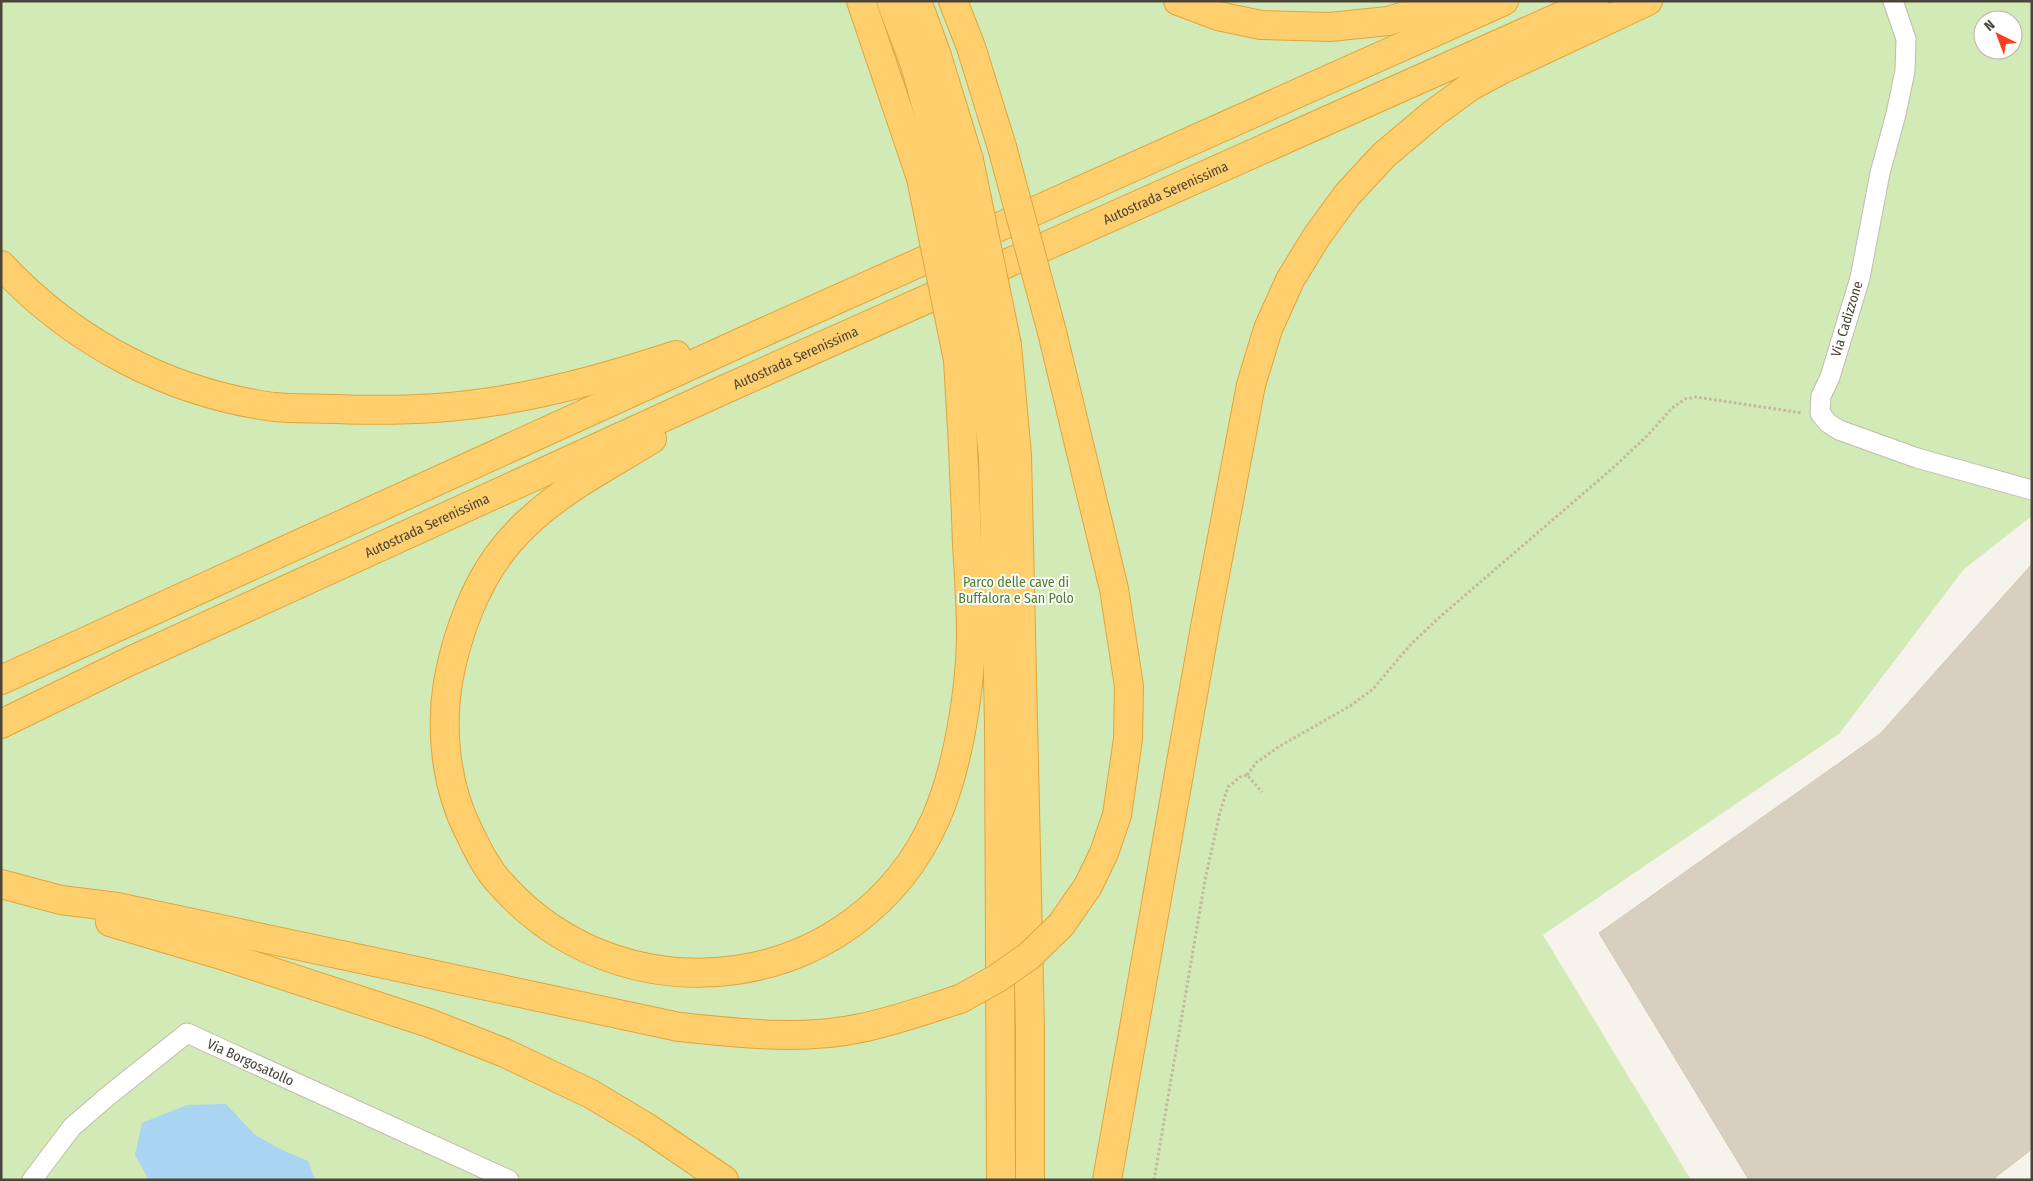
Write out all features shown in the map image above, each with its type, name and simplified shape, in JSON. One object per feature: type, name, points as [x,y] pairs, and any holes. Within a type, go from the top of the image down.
[{"type":"highway","points":[[861,1],[932,174],[983,353],[1017,455],[1030,1028],[1030,1180]]},
{"type":"highway","points":[[891,1],[915,65],[932,174]]},
{"type":"highway","points":[[917,1],[936,53],[969,160],[983,353],[993,457],[999,703],[1001,1180]]},
{"type":"highway","points":[[1,884],[61,900],[117,907],[678,1027],[746,1034],[804,1035],[861,1028],[960,999],[996,979],[1029,956],[1061,925],[1088,886],[1104,853],[1117,815],[1128,739],[1129,686],[1114,589],[1052,332],[1002,147],[971,47],[953,1]]},
{"type":"highway","points":[[1178,1],[1218,16],[1261,25],[1330,27],[1388,21],[1453,1]]},
{"type":"highway","points":[[1,680],[744,341],[1504,1]]},
{"type":"highway","name":"Autostrada Serenissima","points":[[1,724],[139,657],[721,391],[1595,1]]},
{"type":"highway","points":[[1107,1180],[1205,627],[1251,385],[1268,329],[1290,280],[1317,236],[1347,195],[1384,155],[1434,113],[1471,86],[1503,69],[1648,1]]},
{"type":"highway","points":[[1,265],[48,310],[117,356],[146,371],[181,385],[275,407],[365,411],[489,402],[567,387],[689,351],[744,341]]},
{"type":"highway","points":[[721,391],[660,434],[563,493],[532,518],[508,543],[489,570],[474,598],[451,664],[446,694],[447,762],[454,791],[462,818],[477,849],[498,882],[525,908],[549,927],[579,945],[616,962],[658,971],[701,974],[738,971],[776,960],[813,946],[848,926],[886,894],[914,861],[936,816],[951,772],[964,710],[971,639],[964,459],[983,353]]},
{"type":"highway","points":[[61,900],[113,923],[218,954],[429,1023],[505,1052],[591,1094],[646,1127],[724,1180]]},
{"type":"street","name":"Via Cadizzone","points":[[1820,413],[1821,396],[1830,377],[1860,278],[1880,173],[1905,71],[1906,39],[1893,1]]},
{"type":"street","points":[[1820,413],[1828,423],[1839,430],[1917,458],[2032,490]]},
{"type":"street","name":"Via Borgosatollo","points":[[32,1180],[72,1127],[187,1033],[509,1180]]},
{"type":"path","points":[[1154,1180],[1205,880],[1220,812],[1228,787],[1240,777],[1247,775],[1257,762],[1280,746],[1350,706],[1374,689],[1411,644],[1614,467],[1672,408],[1684,399],[1696,397],[1800,413],[1820,413]]},
{"type":"path","points":[[1247,775],[1262,792]]},
{"type":"green space","name":"Parco delle cave di Buffalora e San Polo","points":[[1,1],[2032,1],[2032,516],[1964,569],[1839,734],[1543,935],[1691,1180],[1,1180]]},
{"type":"water","points":[[226,1104],[255,1135],[282,1150],[308,1161],[315,1180],[149,1180],[135,1155],[142,1123],[187,1105]]},
{"type":"building","points":[[2032,564],[2032,1149],[1992,1180],[1749,1180],[1599,933],[1880,734]]}]
